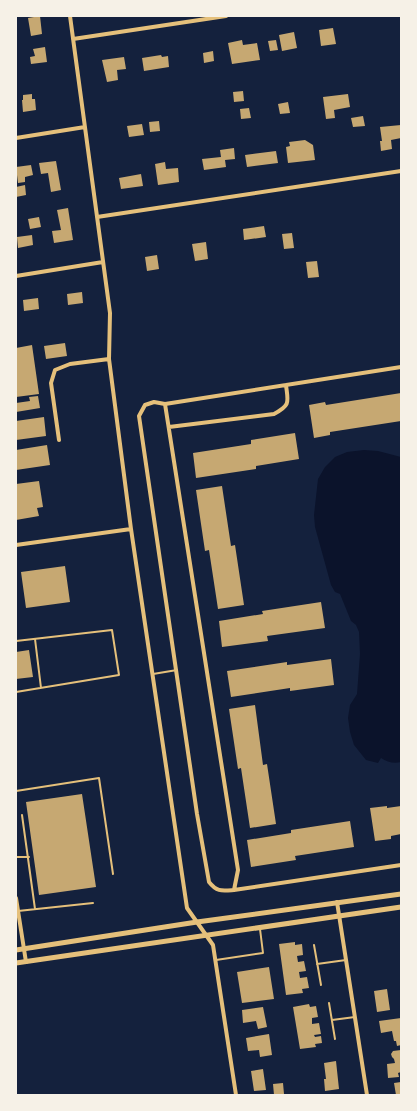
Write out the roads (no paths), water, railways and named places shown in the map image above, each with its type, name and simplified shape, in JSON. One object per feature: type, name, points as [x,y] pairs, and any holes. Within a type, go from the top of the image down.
[{"type":"street","points":[[70,16],[110,313],[109,359],[131,529],[187,908],[213,945],[236,1095]]},
{"type":"street","points":[[73,39],[226,16]]},
{"type":"street","points":[[16,138],[85,127]]},
{"type":"street","points":[[97,217],[401,171]]},
{"type":"street","points":[[16,276],[103,262]]},
{"type":"street","points":[[58,440],[51,383],[55,370],[70,364],[109,359]]},
{"type":"street","points":[[401,367],[165,404],[154,402],[145,405],[140,416],[197,814],[209,882],[215,889],[221,891],[234,890],[401,865]]},
{"type":"street","points":[[169,427],[274,414],[284,409],[288,402],[286,385]]},
{"type":"street","points":[[165,404],[238,870],[234,890]]},
{"type":"street","points":[[16,545],[131,529]]},
{"type":"street","points":[[16,950],[197,922],[401,894]]},
{"type":"street","points":[[16,898],[26,962]]},
{"type":"street","points":[[337,902],[367,1095]]},
{"type":"street","points":[[16,964],[401,907]]},
{"type":"lane","points":[[16,641],[112,630],[119,675],[16,692]]},
{"type":"lane","points":[[35,638],[41,688]]},
{"type":"lane","points":[[152,674],[177,670]]},
{"type":"lane","points":[[16,791],[99,778],[113,874]]},
{"type":"lane","points":[[22,815],[35,909]]},
{"type":"lane","points":[[16,858],[29,857]]},
{"type":"lane","points":[[17,911],[93,903]]},
{"type":"lane","points":[[216,960],[263,953],[260,928]]},
{"type":"lane","points":[[314,945],[321,986]]},
{"type":"lane","points":[[317,964],[346,960]]},
{"type":"lane","points":[[329,1002],[335,1039]]},
{"type":"lane","points":[[332,1020],[355,1017]]},
{"type":"water","points":[[364,450],[378,451],[401,457],[401,762],[398,763],[386,761],[381,758],[378,763],[366,760],[354,745],[348,718],[350,705],[357,694],[360,654],[359,632],[356,625],[351,621],[340,594],[335,592],[331,585],[315,527],[314,515],[318,479],[325,467],[335,457],[347,452]]}]
